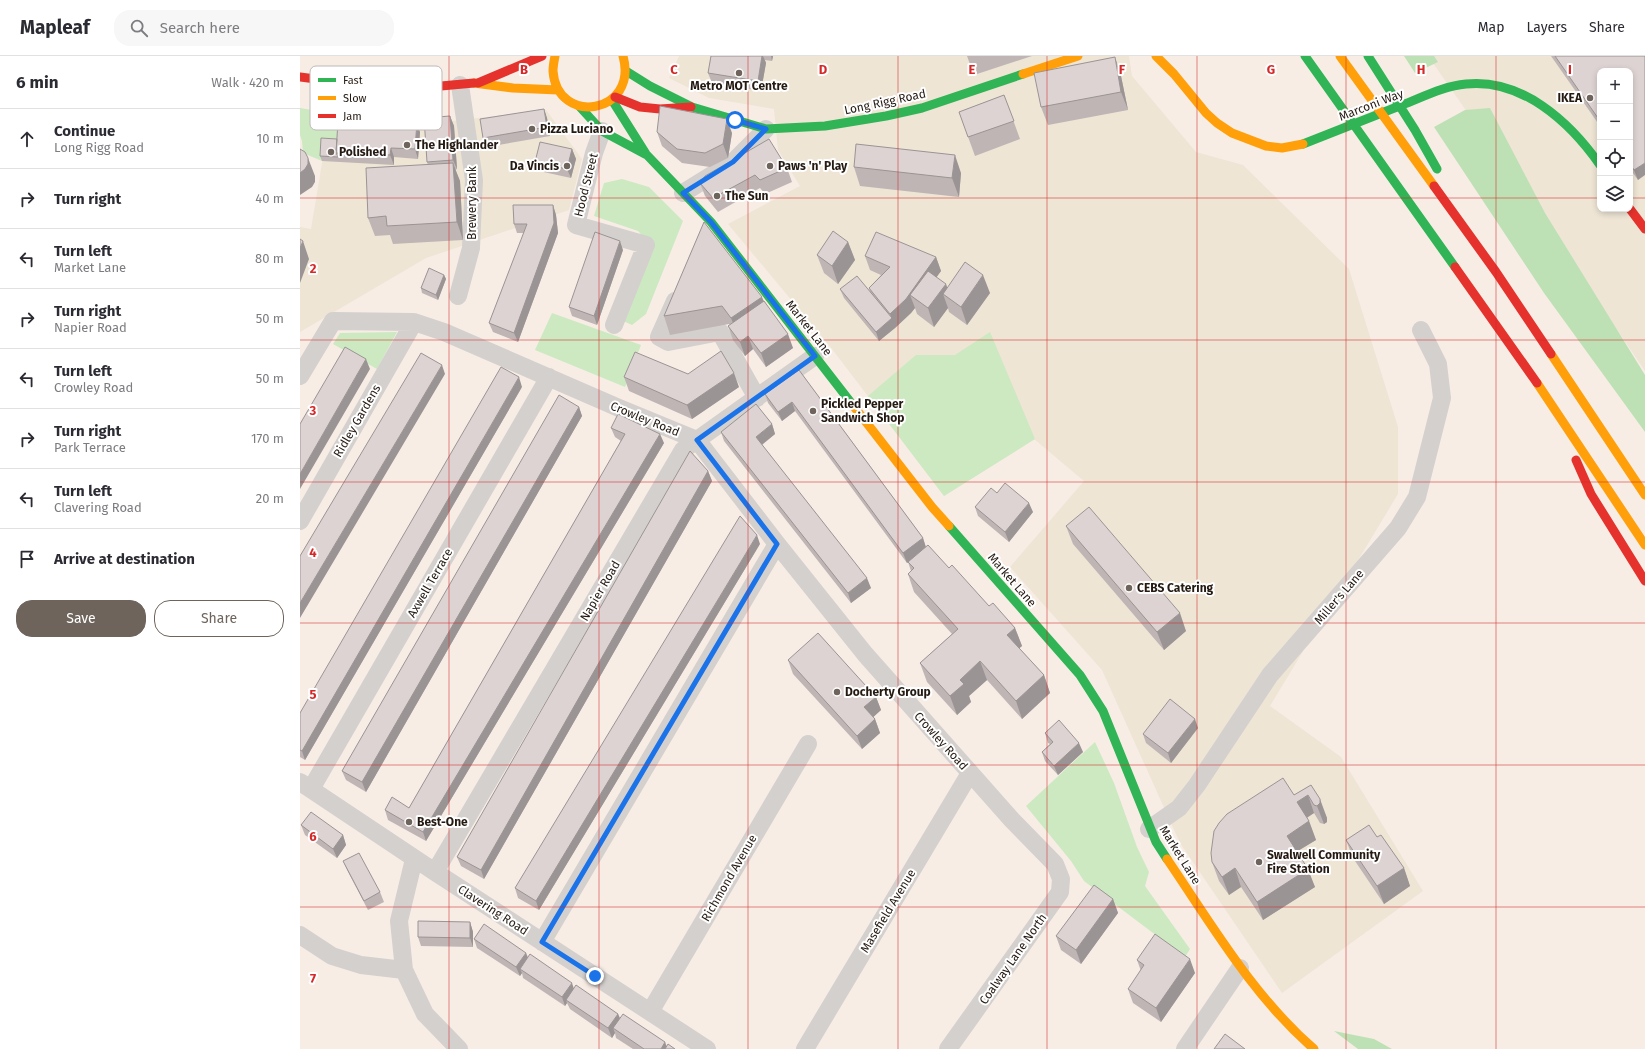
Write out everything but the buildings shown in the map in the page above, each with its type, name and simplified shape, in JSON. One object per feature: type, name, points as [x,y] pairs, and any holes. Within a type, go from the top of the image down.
[{"type":"main road","points":[[478,83],[542,56]]},
{"type":"main road","points":[[442,86],[478,83],[513,88],[558,90],[553,79],[552,69],[555,56]]},
{"type":"main road","points":[[580,107],[600,107],[614,99],[623,87],[626,71],[623,56]]},
{"type":"main road","name":"Long Rigg Road","points":[[692,107],[766,129],[825,126],[922,108],[1078,56]]},
{"type":"main road","name":"Marconi Way","points":[[1156,56],[1174,74],[1206,114],[1217,123],[1232,133],[1266,146],[1282,148],[1304,144],[1439,91],[1466,84],[1484,84],[1504,88],[1545,108],[1563,121],[1576,134],[1587,146],[1597,161]]},
{"type":"main road","points":[[1294,56],[1343,109]]},
{"type":"main road","points":[[1305,56],[1544,392],[1645,545]]},
{"type":"main road","points":[[1340,56],[1496,272],[1645,495]]},
{"type":"main road","points":[[1368,56],[1415,130],[1442,178]]},
{"type":"main road","points":[[626,71],[650,86],[692,107]]},
{"type":"main road","points":[[300,77],[310,79]]},
{"type":"main road","name":"Market Lane","points":[[558,90],[564,97],[580,107],[602,131],[646,154]]},
{"type":"main road","points":[[614,99],[640,107],[660,109],[692,107]]},
{"type":"main road","name":"Market Lane","points":[[614,99],[646,154],[711,222],[932,507],[1080,675],[1103,711],[1149,828],[1156,842],[1240,968],[1271,1007],[1314,1049]]},
{"type":"main road","points":[[1450,191],[1496,272]]},
{"type":"main road","points":[[1632,212],[1645,229]]},
{"type":"main road","points":[[1544,392],[1591,494],[1645,581]]},
{"type":"main road","points":[[1581,398],[1614,432]]},
{"type":"street","name":"Brewery Bank","points":[[458,296],[471,248],[474,180],[460,85]]},
{"type":"street","points":[[683,193],[733,162],[766,129]]},
{"type":"street","name":"Hood Street","points":[[602,131],[594,153],[576,225],[646,245],[614,325]]},
{"type":"street","points":[[702,242],[711,222]]},
{"type":"street","points":[[680,289],[659,337],[668,342],[720,332],[757,398]]},
{"type":"street","name":"Crowley Road","points":[[300,376],[333,321],[414,322],[444,332],[482,350],[697,440],[777,544],[865,654],[970,774],[1055,864]]},
{"type":"street","name":"Ridley Gardens","points":[[300,521],[414,322]]},
{"type":"street","name":"Miller's Lane","points":[[1149,828],[1179,808],[1197,786],[1270,675],[1398,528],[1417,497],[1442,398],[1438,364],[1421,330]]},
{"type":"street","name":"Napier Road","points":[[434,872],[683,450],[815,356]]},
{"type":"street","name":"Axwell Terrace","points":[[306,786],[550,378]]},
{"type":"street","points":[[542,942],[777,544]]},
{"type":"street","name":"Richmond Avenue","points":[[650,1012],[808,744]]},
{"type":"street","name":"Masefield Avenue","points":[[805,1049],[970,774]]},
{"type":"street","name":"Clavering Road","points":[[306,786],[434,872],[707,1049]]},
{"type":"street","points":[[414,858],[399,921],[404,970],[424,1014],[459,1049]]},
{"type":"street","name":"Coalway Lane North","points":[[948,1049],[1060,892],[1061,879],[1055,864]]},
{"type":"street","points":[[300,935],[332,956],[361,965],[404,970]]},
{"type":"street","points":[[1185,1049],[1240,968]]},
{"type":"shaded area","points":[[679,56],[1129,56],[1132,76],[1196,152],[1243,165],[1349,269],[1398,427],[1398,494],[1270,706],[1341,757],[1423,891],[1282,993],[1180,843],[1102,670],[1010,567],[1084,481],[1034,439],[944,496],[832,349],[728,224],[800,186],[778,150],[774,109],[709,98],[669,78]]},
{"type":"shaded area","points":[[1428,56],[1645,56],[1645,371],[1537,212]]},
{"type":"shaded area","points":[[546,110],[582,159],[569,210],[426,258],[300,332],[300,227],[311,229],[328,130],[442,130],[442,120],[452,121]]},
{"type":"green space","points":[[1404,56],[1434,56],[1438,62],[1415,73]]},
{"type":"green space","points":[[300,108],[310,110],[310,130],[341,130],[341,144],[322,161],[303,153],[300,135]]},
{"type":"green space","points":[[1490,108],[1545,213],[1645,375],[1645,432],[1544,293],[1434,127],[1465,110]]},
{"type":"green space","points":[[622,179],[649,187],[683,221],[646,314],[632,325],[623,321],[654,248],[638,231],[594,216],[604,183]]},
{"type":"green space","points":[[552,313],[641,345],[625,387],[535,350]]},
{"type":"green space","points":[[397,332],[377,369],[333,344],[340,333]]},
{"type":"green space","points":[[990,332],[1035,439],[944,496],[868,396],[916,355],[955,355]]},
{"type":"green space","points":[[1095,742],[1114,783],[1137,847],[1149,872],[1145,886],[1190,949],[1185,957],[1084,881],[1071,861],[1026,806]]},
{"type":"green space","points":[[1334,1031],[1374,1039],[1392,1049],[1358,1049]]},
{"type":"traffic: fast","points":[[1305,56],[1455,267]]},
{"type":"traffic: fast","points":[[1368,56],[1415,130],[1437,169]]},
{"type":"traffic: fast","points":[[626,71],[650,86],[692,107],[766,129],[825,126],[886,116],[922,108],[1023,74]]},
{"type":"traffic: fast","points":[[1303,144],[1442,89],[1466,84],[1487,84],[1506,88],[1543,106],[1574,133],[1597,161]]},
{"type":"traffic: fast","points":[[612,100],[646,154],[711,222],[852,404]]},
{"type":"traffic: fast","points":[[580,107],[602,131],[645,154]]},
{"type":"traffic: fast","points":[[949,526],[1080,675],[1103,711],[1156,842],[1167,859]]},
{"type":"traffic: slow","points":[[555,56],[553,71],[558,89],[568,100],[581,106],[596,106],[609,101],[619,91],[625,76],[623,56]]},
{"type":"traffic: slow","points":[[1023,74],[1078,56]]},
{"type":"traffic: slow","points":[[1156,56],[1174,74],[1206,113],[1217,123],[1232,133],[1266,146],[1282,148],[1303,144]]},
{"type":"traffic: slow","points":[[1340,56],[1434,186]]},
{"type":"traffic: slow","points":[[474,83],[513,88],[558,90]]},
{"type":"traffic: slow","points":[[1551,354],[1645,495]]},
{"type":"traffic: slow","points":[[1537,383],[1645,545]]},
{"type":"traffic: slow","points":[[852,404],[932,507],[949,526]]},
{"type":"traffic: slow","points":[[1167,859],[1234,959],[1272,1006],[1314,1049]]},
{"type":"traffic: jam","points":[[478,83],[542,56]]},
{"type":"traffic: jam","points":[[300,77],[310,78]]},
{"type":"traffic: jam","points":[[442,86],[474,83]]},
{"type":"traffic: jam","points":[[615,97],[640,107],[660,109],[691,107]]},
{"type":"traffic: jam","points":[[1434,186],[1496,272],[1551,354]]},
{"type":"traffic: jam","points":[[1632,212],[1645,229]]},
{"type":"traffic: jam","points":[[1455,267],[1537,383]]},
{"type":"traffic: jam","points":[[1576,460],[1591,494],[1645,581]]},
{"type":"place","name":"Metro MOT Centre","points":[[739,73]]},
{"type":"place","name":"IKEA","points":[[1590,98]]},
{"type":"place","name":"Pizza Luciano","points":[[532,129]]},
{"type":"place","name":"The Highlander","points":[[407,145]]},
{"type":"place","name":"Polished","points":[[331,152]]},
{"type":"place","name":"Da Vincis","points":[[567,166]]},
{"type":"place","name":"Paws 'n' Play","points":[[770,166]]},
{"type":"place","name":"The Sun","points":[[717,196]]},
{"type":"place","name":"Pickled Pepper Sandwich Shop","points":[[813,411]]},
{"type":"place","name":"CEBS Catering","points":[[1129,588]]},
{"type":"place","name":"Docherty Group","points":[[837,692]]},
{"type":"place","name":"Best-One","points":[[409,822]]},
{"type":"place","name":"Swalwell Community Fire Station","points":[[1259,862]]},
{"type":"route","points":[[595,976],[542,942],[777,544],[697,440],[815,356],[711,222],[683,193],[733,162],[766,129],[735,120]]}]
